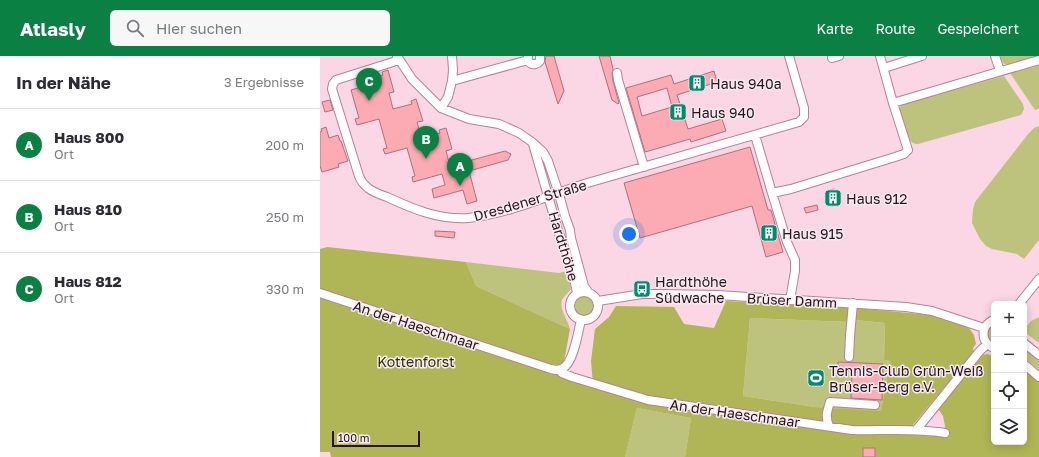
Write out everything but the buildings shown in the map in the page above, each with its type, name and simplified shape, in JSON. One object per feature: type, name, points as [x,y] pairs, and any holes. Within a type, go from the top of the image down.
[{"type":"street","points":[[440,108],[448,97],[452,81],[452,56]]},
{"type":"street","points":[[452,81],[528,58],[530,64],[537,64],[540,61],[540,56]]},
{"type":"street","name":"Dresdener Straße","points":[[398,57],[393,62],[336,80],[333,84],[332,89],[359,176],[363,184],[370,190],[412,209],[434,215],[456,218],[492,214],[644,167],[693,156],[755,135],[800,122],[804,116],[804,108],[789,56]]},
{"type":"street","points":[[772,193],[896,157],[904,154],[908,150],[880,56]]},
{"type":"street","points":[[884,68],[922,56]]},
{"type":"street","points":[[995,56],[1000,71]]},
{"type":"street","points":[[398,57],[412,78],[440,108],[469,119],[499,124],[519,133],[532,142]]},
{"type":"street","points":[[893,103],[1039,60]]},
{"type":"street","points":[[617,73],[644,167]]},
{"type":"street","points":[[755,135],[787,242],[795,260],[790,300]]},
{"type":"street","name":"Hardthöhe","points":[[532,142],[559,234],[567,239],[578,264],[577,294]]},
{"type":"street","name":"Hardthöhe","points":[[532,142],[543,152],[548,161],[570,230],[567,239],[577,274]]},
{"type":"street","points":[[577,274],[588,292],[596,297],[599,306],[598,312],[595,316],[591,319],[581,320],[573,316],[570,308],[571,300],[577,294],[588,292]]},
{"type":"street","points":[[1021,301],[1039,279]]},
{"type":"street","name":"An der Haeschmaar","points":[[320,293],[648,400],[852,430],[917,430],[945,433]]},
{"type":"street","name":"Brüser Damm","points":[[598,301],[642,294],[658,294],[718,295],[853,303],[906,307],[932,311],[984,328]]},
{"type":"street","points":[[850,356],[853,303]]},
{"type":"street","points":[[559,370],[566,367],[570,362],[581,320]]},
{"type":"street","points":[[917,430],[979,352],[990,346],[983,336],[984,328],[991,322]]},
{"type":"street","points":[[1027,345],[1039,355]]},
{"type":"street","points":[[1027,367],[1039,377]]},
{"type":"street","points":[[829,426],[826,414],[830,402],[875,405]]},
{"type":"green space","points":[[1000,56],[1038,56],[1007,65],[1003,63]]},
{"type":"green space","points":[[1039,65],[1039,109],[1035,110],[1010,73]]},
{"type":"green space","points":[[1004,76],[1023,104],[1024,109],[1021,115],[918,144],[913,143],[909,139],[900,112],[900,107],[904,104]]},
{"type":"green space","points":[[1039,126],[1039,240],[1024,259],[1017,254],[992,249],[986,246],[980,239],[972,223],[973,209],[975,202],[1029,133],[1034,128]]},
{"type":"green space","name":"Kottenforst","points":[[327,247],[466,262],[476,286],[570,329],[562,373],[593,384],[591,361],[595,329],[609,317],[616,306],[674,307],[684,324],[714,328],[726,301],[850,308],[849,322],[750,318],[743,396],[815,407],[881,411],[890,361],[884,360],[885,323],[855,320],[855,308],[931,315],[969,328],[974,335],[976,344],[973,348],[974,352],[912,426],[912,432],[946,431],[943,416],[938,409],[983,355],[987,354],[991,355],[991,445],[1027,445],[1027,372],[1039,382],[1039,457],[685,457],[691,418],[637,408],[625,457],[331,457],[330,452],[320,452],[320,249]]},
{"type":"green space","points":[[466,262],[559,273],[567,271],[571,289],[561,303],[570,329],[476,286]]},
{"type":"green space","points":[[584,295],[588,296],[594,302],[594,310],[588,316],[584,317],[580,316],[574,310],[573,306],[574,302],[580,296]]},
{"type":"green space","points":[[1039,317],[1039,343],[1027,334],[1027,326],[1031,321]]},
{"type":"green space","name":"Tennis-Club Grün-Weiß Brüser-Berg e.V.","points":[[750,318],[849,322],[855,320],[885,323],[884,360],[890,361],[881,412],[815,407],[743,396]]},
{"type":"green space","points":[[991,326],[991,342],[987,338],[987,333]]},
{"type":"green space","points":[[1027,351],[1039,361],[1039,370],[1027,360]]},
{"type":"green space","points":[[637,408],[691,418],[685,457],[625,457]]},
{"type":"place","name":"Haus 940a","points":[[697,83]]},
{"type":"place","name":"Haus 812","points":[[369,101]]},
{"type":"place","name":"Haus 940","points":[[678,112]]},
{"type":"place","name":"Haus 810","points":[[426,159]]},
{"type":"place","name":"Haus 800","points":[[460,186]]},
{"type":"place","name":"Haus 912","points":[[833,198]]},
{"type":"place","name":"Haus 915","points":[[769,233]]},
{"type":"place","name":"Hardthöhe Südwache","points":[[642,289]]},
{"type":"place","name":"Tennis-Club Grün-Weiß Brüser-Berg e.V.","points":[[816,378]]}]
